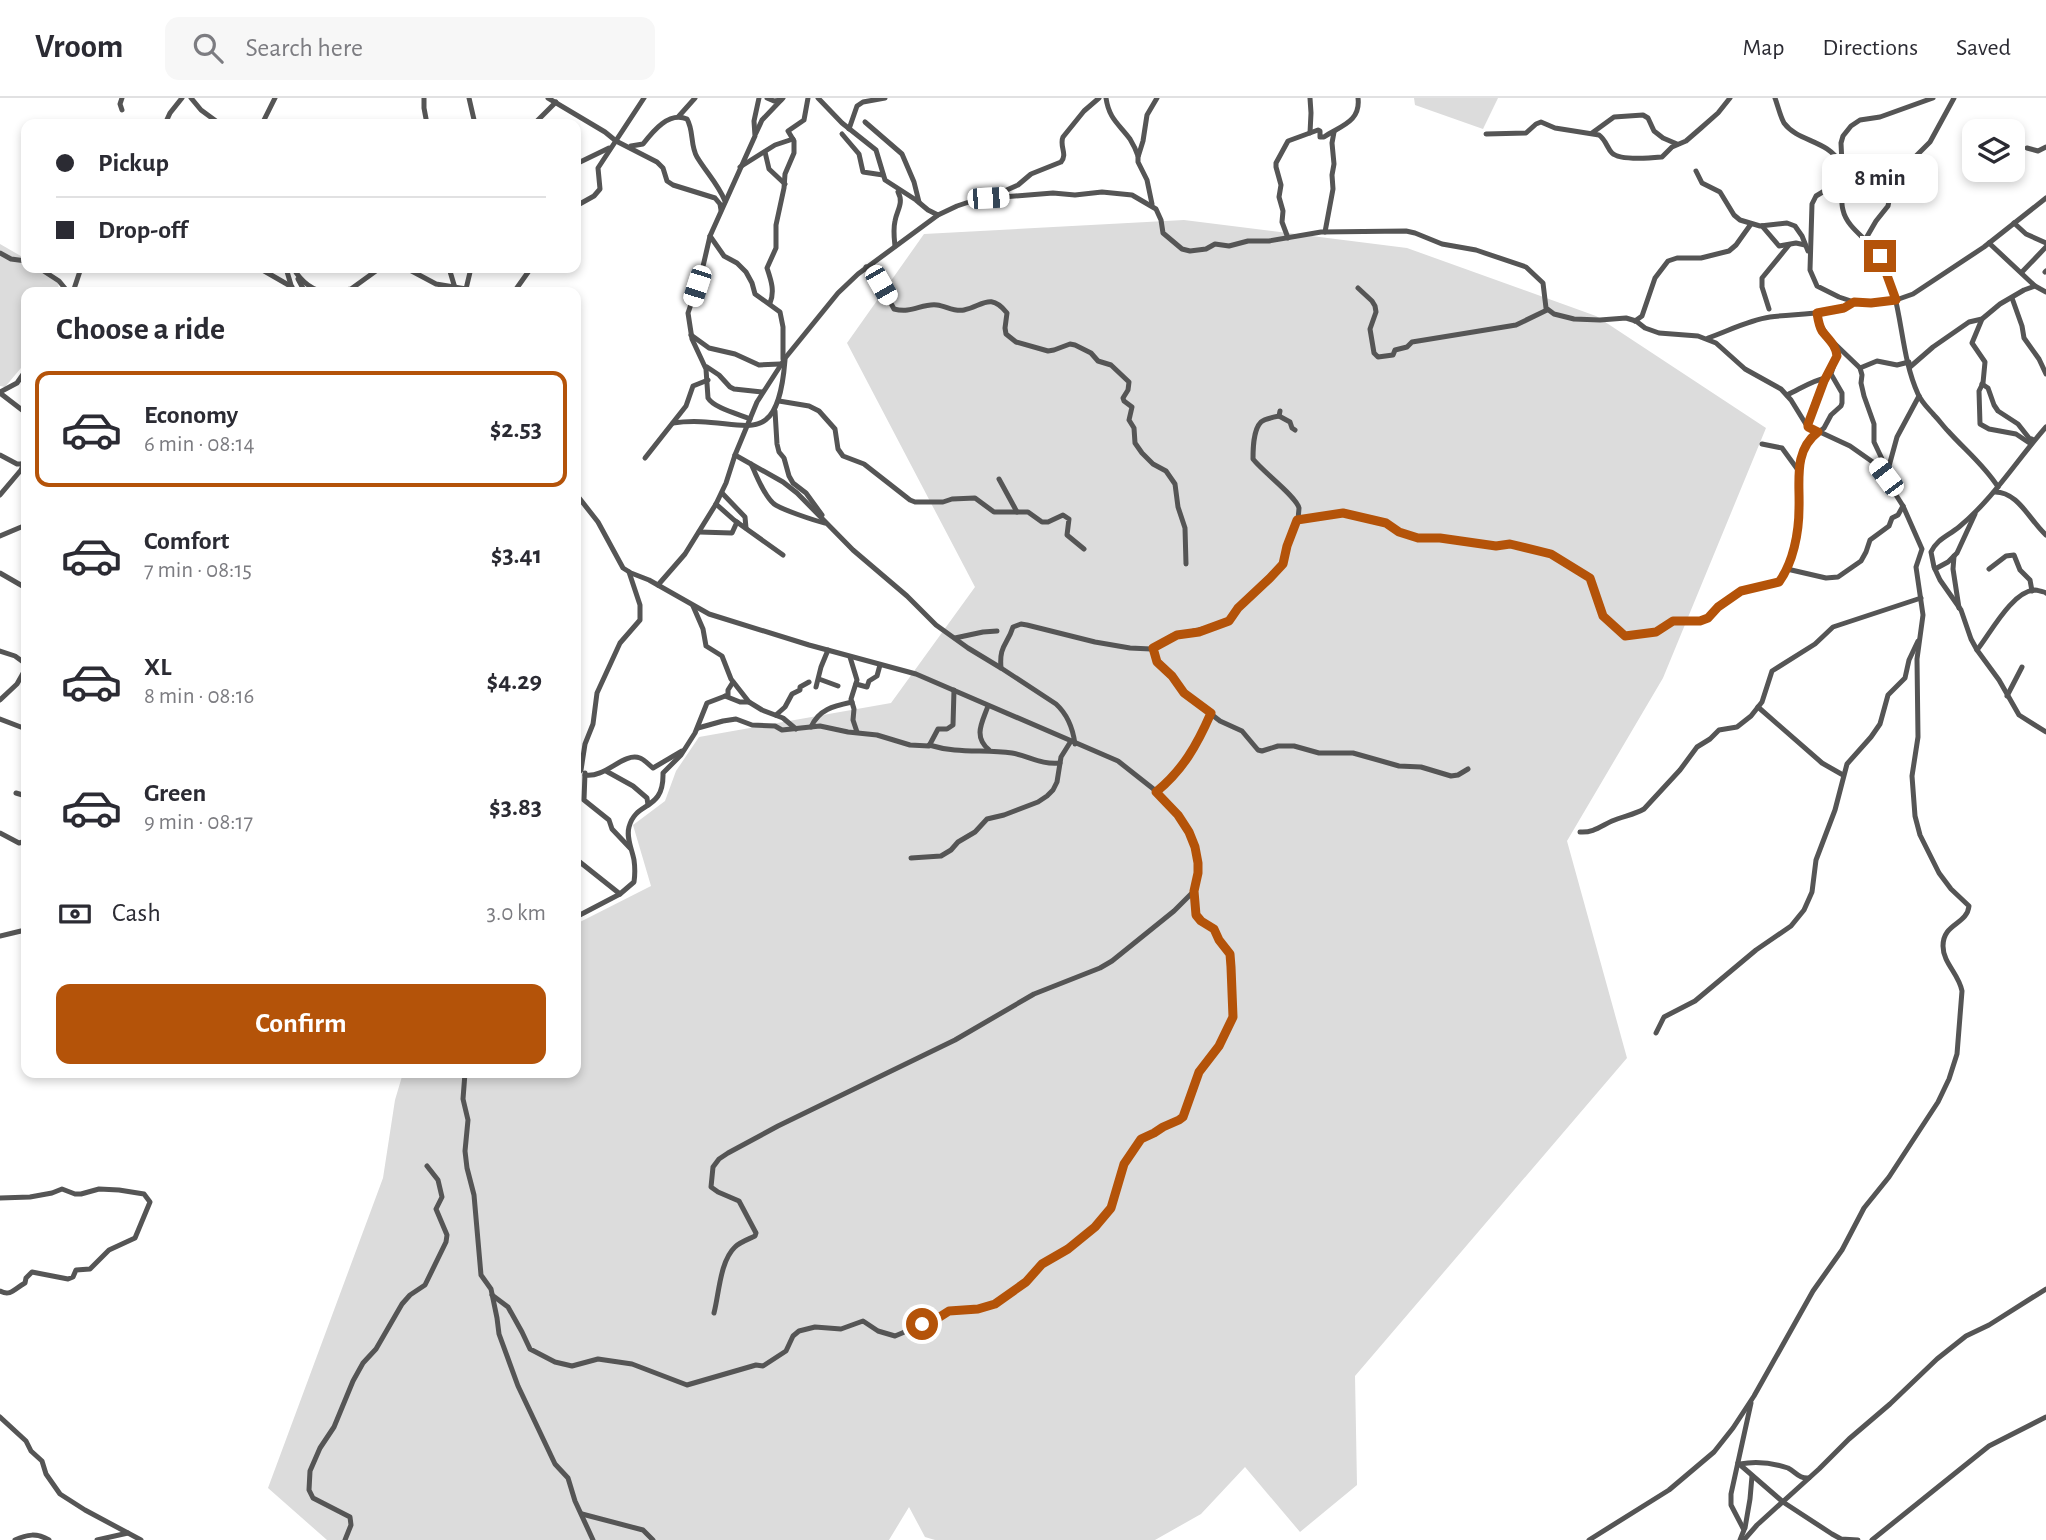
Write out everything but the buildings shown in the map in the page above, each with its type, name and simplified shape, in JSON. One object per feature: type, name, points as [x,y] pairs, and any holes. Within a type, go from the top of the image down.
[{"type":"street","points":[[121,110],[122,98]]},
{"type":"street","points":[[168,119],[182,98]]},
{"type":"street","points":[[191,98],[213,119]]},
{"type":"street","points":[[264,119],[275,98]]},
{"type":"street","points":[[424,98],[426,119]]},
{"type":"street","points":[[469,98],[474,119]]},
{"type":"street","points":[[548,98],[605,132],[614,144]]},
{"type":"street","points":[[540,119],[565,98]]},
{"type":"street","points":[[581,203],[600,189],[598,170],[644,98]]},
{"type":"street","points":[[628,147],[642,145],[653,132],[669,119],[678,116],[695,98]]},
{"type":"street","points":[[755,133],[754,121],[759,98]]},
{"type":"street","points":[[767,98],[774,101],[784,98]]},
{"type":"street","points":[[750,419],[712,405],[708,398],[705,366],[691,335],[688,313],[710,236],[755,133],[762,120],[784,98]]},
{"type":"street","points":[[770,303],[773,294],[767,269],[776,251],[776,225],[785,174],[794,153],[793,139],[788,130],[804,120],[808,98]]},
{"type":"street","points":[[818,98],[849,129],[876,150],[885,180],[928,211],[938,215]]},
{"type":"street","points":[[849,129],[857,106],[863,102],[885,98]]},
{"type":"street","points":[[658,585],[699,532],[722,494],[735,455],[762,392],[783,360],[838,293],[866,267],[914,235],[938,215],[957,206],[988,198],[1018,185],[1035,172],[1061,162],[1065,155],[1061,142],[1063,137],[1084,111],[1099,98]]},
{"type":"street","points":[[1106,98],[1114,122],[1129,137],[1138,156]]},
{"type":"street","points":[[1150,98],[1138,162],[1147,180],[1152,205]]},
{"type":"street","points":[[1148,111],[1157,98]]},
{"type":"street","points":[[1310,98],[1310,133]]},
{"type":"street","points":[[1288,238],[1282,222],[1283,211],[1279,197],[1281,185],[1276,163],[1288,141],[1318,130],[1321,138],[1355,118],[1358,98]]},
{"type":"street","points":[[1486,134],[1526,132],[1541,122],[1555,128],[1599,135],[1612,153],[1625,158],[1662,158],[1677,144],[1686,141],[1702,128],[1730,98]]},
{"type":"street","points":[[1775,98],[1783,122],[1789,128],[1829,149],[1842,164]]},
{"type":"street","points":[[1933,98],[1880,117],[1855,122],[1846,131],[1841,143],[1843,211],[1845,217],[1880,256],[1896,300],[1902,342],[1923,404],[1983,466],[1995,489],[2011,497],[2046,535]]},
{"type":"street","points":[[1865,240],[1888,206],[1891,191],[1915,157],[1930,142],[1954,98]]},
{"type":"street","points":[[1592,133],[1614,117],[1643,115],[1648,118],[1654,131],[1677,144]]},
{"type":"street","points":[[678,116],[690,122],[692,146],[725,201]]},
{"type":"street","points":[[865,122],[902,154],[919,202]]},
{"type":"street","points":[[1325,232],[1333,189],[1334,132]]},
{"type":"street","points":[[842,134],[859,154],[862,171],[883,175]]},
{"type":"street","points":[[740,167],[775,145],[793,139]]},
{"type":"street","points":[[581,161],[614,144],[628,147],[660,165],[671,184],[715,198],[721,211]]},
{"type":"street","points":[[2027,148],[2038,151],[2046,147]]},
{"type":"street","points":[[765,152],[769,169],[785,184]]},
{"type":"street","points":[[1842,164],[1835,182],[1816,196],[1812,204],[1810,270],[1817,286],[1854,302],[1896,300],[1913,294],[1989,243],[2046,198]]},
{"type":"street","points":[[1696,171],[1702,183],[1720,192],[1740,220],[1762,226],[1792,224],[1798,228],[1809,254]]},
{"type":"street","points":[[895,246],[894,223],[902,201],[896,188]]},
{"type":"street","points":[[988,198],[1102,192],[1135,196],[1159,212],[1163,233],[1183,250],[1190,251],[1206,249],[1215,244],[1227,247],[1250,240],[1269,241],[1325,232],[1406,231],[1442,244],[1461,246],[1509,260],[1526,268],[1541,280],[1545,287],[1548,310]]},
{"type":"street","points":[[2014,223],[2026,234],[2046,245],[2022,272]]},
{"type":"street","points":[[1635,321],[1642,316],[1655,278],[1668,261],[1677,258],[1701,258],[1729,251],[1751,224]]},
{"type":"street","points":[[1762,226],[1779,246],[1796,243],[1805,245]]},
{"type":"street","points":[[673,423],[705,421],[748,426],[768,419],[779,401],[783,360],[780,312],[755,294],[746,272],[724,256],[710,236]]},
{"type":"street","points":[[1989,243],[2046,292]]},
{"type":"street","points":[[1769,309],[1762,278],[1790,245]]},
{"type":"street","points":[[0,253],[21,260]]},
{"type":"street","points":[[866,267],[881,285],[894,309],[906,311],[937,305],[960,311],[991,301],[1007,313],[1004,328],[1006,334],[1016,342],[1048,351],[1075,345],[1091,353],[1098,361],[1111,365],[1127,379],[1128,390],[1123,398],[1132,407],[1129,420],[1134,428],[1135,443],[1153,464],[1166,471],[1175,484],[1178,507],[1185,528],[1186,564]]},
{"type":"street","points":[[47,273],[66,287]]},
{"type":"street","points":[[266,273],[288,287]]},
{"type":"street","points":[[297,273],[311,287]]},
{"type":"street","points":[[354,287],[373,273]]},
{"type":"street","points":[[416,273],[436,284],[451,287]]},
{"type":"street","points":[[1860,368],[1877,361],[1897,365],[1909,364],[1970,321],[1982,319],[2024,290],[2046,283]]},
{"type":"street","points":[[1358,288],[1375,306],[1376,312],[1370,329],[1378,357],[1393,355],[1395,350],[1408,347],[1412,342],[1516,325],[1548,310],[1564,317],[1600,320],[1626,318],[1659,333],[1708,338],[1745,369],[1774,384],[1787,395],[1808,427],[1850,446],[1872,460],[1886,477],[1903,506],[1922,549],[1916,567],[1923,615],[1917,663],[1918,737],[1912,776],[1915,816],[1920,835],[1939,873],[1969,906],[1966,915],[1947,930],[1943,946],[1946,959],[1960,981],[1962,991],[1957,1054],[1949,1079],[1932,1113],[1889,1177],[1864,1208],[1842,1250],[1816,1286],[1733,1428],[1714,1452],[1669,1490],[1589,1540]]},
{"type":"street","points":[[2012,298],[2024,338],[2046,374]]},
{"type":"street","points":[[1708,338],[1767,317],[1817,313],[1844,308],[1854,302]]},
{"type":"street","points":[[1817,313],[1822,330],[1860,368],[1863,377],[1862,391],[1874,424],[1874,442],[1884,461]]},
{"type":"street","points":[[1982,319],[1972,344],[1985,362],[1978,401],[1981,426],[2017,434],[2033,441]]},
{"type":"street","points":[[691,335],[709,348],[735,354],[759,365],[783,360]]},
{"type":"street","points":[[1808,427],[1838,352],[1832,342]]},
{"type":"street","points":[[705,366],[719,375],[730,387],[762,392]]},
{"type":"street","points":[[1298,520],[1343,513],[1386,523],[1399,532],[1418,538],[1440,538],[1496,546],[1510,544],[1551,554],[1590,578],[1603,616],[1625,636],[1656,632],[1673,621],[1692,622],[1707,618],[1741,591],[1780,582],[1787,569],[1799,514],[1798,470],[1809,440],[1824,428],[1842,403],[1843,396],[1833,379],[1832,369]]},
{"type":"street","points":[[21,377],[16,384],[0,392],[21,409]]},
{"type":"street","points":[[1787,395],[1803,389],[1817,379],[1826,378]]},
{"type":"street","points":[[645,458],[686,406],[693,386],[708,380]]},
{"type":"street","points":[[1983,384],[1988,388],[1998,411],[2018,424],[2033,441]]},
{"type":"street","points":[[1886,477],[1901,426],[1919,396]]},
{"type":"street","points":[[779,401],[809,406],[819,411],[835,429],[838,449],[843,456],[864,464],[910,500],[943,502],[973,498],[994,512],[1028,512],[1042,522],[1065,515],[1069,519],[1067,535],[1084,549]]},
{"type":"street","points":[[775,411],[778,449],[784,458],[789,476],[830,525]]},
{"type":"street","points":[[1001,667],[1002,648],[1009,640],[1013,627],[1021,624],[1095,642],[1130,648],[1153,648],[1177,635],[1199,632],[1229,621],[1238,608],[1283,564],[1298,520],[1297,504],[1253,459],[1255,436],[1262,421],[1279,414],[1296,430]]},
{"type":"street","points":[[2046,427],[1977,510],[1936,543],[1931,552],[1935,569],[1966,620],[1971,639],[2019,715],[2046,732]]},
{"type":"street","points":[[1762,444],[1782,448],[1798,470]]},
{"type":"street","points":[[0,455],[21,464]]},
{"type":"street","points":[[735,455],[797,493],[853,550],[914,602],[934,623],[1062,710],[1070,725],[1073,743]]},
{"type":"street","points":[[1872,460],[1891,459]]},
{"type":"street","points":[[751,464],[762,487],[776,506],[830,525]]},
{"type":"street","points":[[0,495],[20,470]]},
{"type":"street","points":[[999,479],[1017,512]]},
{"type":"street","points":[[722,494],[745,517],[746,528]]},
{"type":"street","points":[[492,1294],[508,1307],[530,1349],[543,1357],[572,1366],[598,1359],[632,1364],[687,1385],[756,1365],[763,1366],[786,1352],[795,1334],[806,1329],[841,1329],[863,1321],[878,1331],[895,1336],[949,1311],[978,1309],[995,1304],[1026,1282],[1042,1264],[1068,1249],[1101,1221],[1112,1204],[1122,1167],[1143,1137],[1181,1119],[1199,1072],[1221,1043],[1233,1017],[1230,957],[1213,928],[1199,920],[1195,907],[1194,891],[1198,873],[1195,847],[1189,832],[1178,815],[1156,792],[1118,761],[916,674],[720,618],[693,606],[658,585],[629,572],[618,562],[598,522],[581,500]]},
{"type":"street","points":[[716,504],[783,555]]},
{"type":"street","points":[[1787,569],[1826,578],[1838,577],[1861,561],[1870,540],[1889,526],[1892,518],[1899,514],[1903,506]]},
{"type":"street","points":[[1935,569],[1954,556],[1977,510]]},
{"type":"street","points":[[699,532],[732,533],[737,522]]},
{"type":"street","points":[[0,536],[21,527]]},
{"type":"street","points":[[1989,569],[2006,556],[2014,555],[2020,570],[2031,580],[2032,591]]},
{"type":"street","points":[[1954,556],[1959,608]]},
{"type":"street","points":[[581,771],[593,724],[597,693],[620,643],[640,620],[640,605],[629,572]]},
{"type":"street","points":[[0,573],[21,585]]},
{"type":"street","points":[[1978,650],[2000,618],[2023,594],[2032,591],[2046,593]]},
{"type":"street","points":[[1580,832],[1592,831],[1644,809],[1680,770],[1696,747],[1719,730],[1743,724],[1762,702],[1772,671],[1815,645],[1830,628],[1921,598]]},
{"type":"street","points":[[693,606],[703,629],[706,646],[723,657],[733,682],[749,702],[787,721],[796,729]]},
{"type":"street","points":[[954,638],[997,631]]},
{"type":"street","points":[[1656,1034],[1664,1017],[1695,1001],[1798,918],[1812,892],[1816,860],[1835,810],[1847,764],[1880,724],[1888,695],[1905,678],[1909,660],[1920,638]]},
{"type":"street","points":[[1153,648],[1157,662],[1172,676],[1184,693],[1220,721],[1242,731],[1254,747],[1262,751],[1278,746],[1294,746],[1319,753],[1353,753],[1399,766],[1421,767],[1451,776],[1468,769]]},
{"type":"street","points":[[816,687],[828,650]]},
{"type":"street","points":[[0,651],[15,656],[21,661]]},
{"type":"street","points":[[850,657],[857,678],[851,699],[854,709],[853,723],[857,732]]},
{"type":"street","points":[[856,684],[867,687],[870,680],[877,676],[880,665]]},
{"type":"street","points":[[2007,696],[2022,667]]},
{"type":"street","points":[[0,700],[21,677]]},
{"type":"street","points":[[819,679],[838,686]]},
{"type":"street","points":[[581,914],[620,894],[635,881],[635,864],[628,828],[635,815],[660,795],[663,773],[685,749],[698,728],[707,703],[728,695],[733,682]]},
{"type":"street","points":[[776,715],[792,694],[798,693],[800,686],[809,682]]},
{"type":"street","points":[[929,745],[938,729],[953,726],[954,690]]},
{"type":"street","points":[[724,696],[740,702],[749,702]]},
{"type":"street","points":[[811,727],[814,719],[823,711],[852,702]]},
{"type":"street","points":[[988,706],[979,732],[983,745],[989,750]]},
{"type":"street","points":[[1758,707],[1822,763],[1843,775]]},
{"type":"street","points":[[1156,792],[1176,775],[1195,747],[1211,713]]},
{"type":"street","points":[[0,719],[21,727]]},
{"type":"street","points":[[698,728],[736,719],[752,725],[775,726],[782,730],[816,725],[877,735],[910,746],[929,745],[962,752],[989,750],[1014,753],[1044,763],[1060,763]]},
{"type":"street","points":[[911,858],[942,856],[975,832],[987,819],[1042,799],[1053,790],[1061,757],[1073,743]]},
{"type":"street","points":[[585,775],[596,776],[632,757],[643,759],[653,768],[685,749]]},
{"type":"street","points":[[582,764],[585,775],[584,800],[609,821],[612,829],[631,849]]},
{"type":"street","points":[[606,771],[633,786],[647,798],[648,805]]},
{"type":"street","points":[[16,793],[21,794]]},
{"type":"street","points":[[0,832],[21,842]]},
{"type":"street","points":[[581,863],[620,894]]},
{"type":"street","points":[[714,1313],[726,1261],[737,1245],[756,1233],[739,1200],[711,1187],[713,1167],[719,1159],[767,1131],[955,1040],[1034,994],[1100,968],[1174,911],[1194,891]]},
{"type":"street","points":[[0,938],[21,931]]},
{"type":"street","points":[[464,1078],[463,1099],[468,1120],[465,1151],[474,1195],[481,1271],[492,1294],[499,1334],[518,1386],[555,1464],[568,1478],[575,1502],[593,1540]]},
{"type":"street","points":[[345,1540],[351,1525],[350,1517],[313,1498],[309,1490],[310,1471],[320,1448],[334,1427],[363,1363],[376,1349],[402,1304],[413,1292],[425,1285],[446,1242],[447,1235],[436,1209],[442,1198],[438,1180],[427,1166]]},
{"type":"street","points":[[0,1198],[52,1194],[62,1189],[81,1194],[97,1189],[113,1189],[143,1194],[150,1201],[135,1238],[109,1250],[90,1269],[76,1270],[68,1279],[32,1272],[25,1283],[10,1293],[0,1291]]},
{"type":"street","points":[[1744,1538],[1860,1428],[1950,1348],[2046,1289]]},
{"type":"street","points":[[1744,1538],[1742,1524],[1731,1505],[1754,1396]]},
{"type":"street","points":[[0,1417],[26,1441],[31,1451],[42,1461],[46,1474],[60,1494],[141,1540]]},
{"type":"street","points":[[1872,1540],[1989,1446],[2046,1417]]},
{"type":"street","points":[[1739,1463],[1755,1462],[1786,1468],[1802,1478],[1809,1478]]},
{"type":"street","points":[[1739,1463],[1783,1502],[1836,1537],[1858,1540]]},
{"type":"street","points":[[1744,1538],[1752,1475]]},
{"type":"street","points":[[582,1514],[643,1530],[653,1540]]},
{"type":"street","points":[[97,1540],[129,1533]]},
{"type":"street","points":[[15,1540],[33,1535],[49,1540]]},
{"type":"shaded area","points":[[1414,98],[1498,98],[1483,129],[1415,105]]},
{"type":"shaded area","points":[[1184,220],[1407,248],[1596,316],[1766,428],[1663,678],[1567,841],[1627,1058],[1355,1376],[1357,1485],[1300,1532],[1245,1467],[1201,1514],[1155,1540],[935,1540],[925,1537],[909,1507],[889,1540],[327,1540],[268,1488],[383,1178],[395,1100],[402,1078],[581,1078],[581,921],[651,886],[633,825],[665,801],[676,771],[699,737],[891,703],[975,587],[847,343],[924,234]]},
{"type":"shaded area","points":[[0,244],[21,256],[21,273],[48,273],[58,280],[59,287],[21,287],[21,368],[5,387],[0,386]]},
{"type":"route","points":[[922,1324],[949,1311],[978,1309],[995,1304],[1026,1282],[1042,1264],[1068,1249],[1101,1221],[1112,1204],[1124,1164],[1141,1139],[1183,1117],[1196,1078],[1219,1046],[1233,1017],[1230,954],[1213,928],[1196,915],[1194,891],[1198,863],[1195,847],[1178,815],[1156,792],[1176,775],[1195,747],[1211,713],[1184,693],[1172,676],[1157,662],[1153,648],[1172,636],[1199,632],[1229,621],[1238,608],[1283,564],[1297,520],[1337,513],[1380,521],[1411,537],[1496,546],[1510,544],[1551,554],[1590,578],[1603,616],[1625,636],[1656,632],[1673,621],[1700,621],[1708,618],[1718,607],[1741,591],[1779,582],[1789,565],[1799,514],[1800,459],[1809,440],[1818,432],[1808,427],[1808,424],[1838,352],[1819,325],[1817,313],[1844,308],[1854,302],[1896,300],[1880,256]]}]
